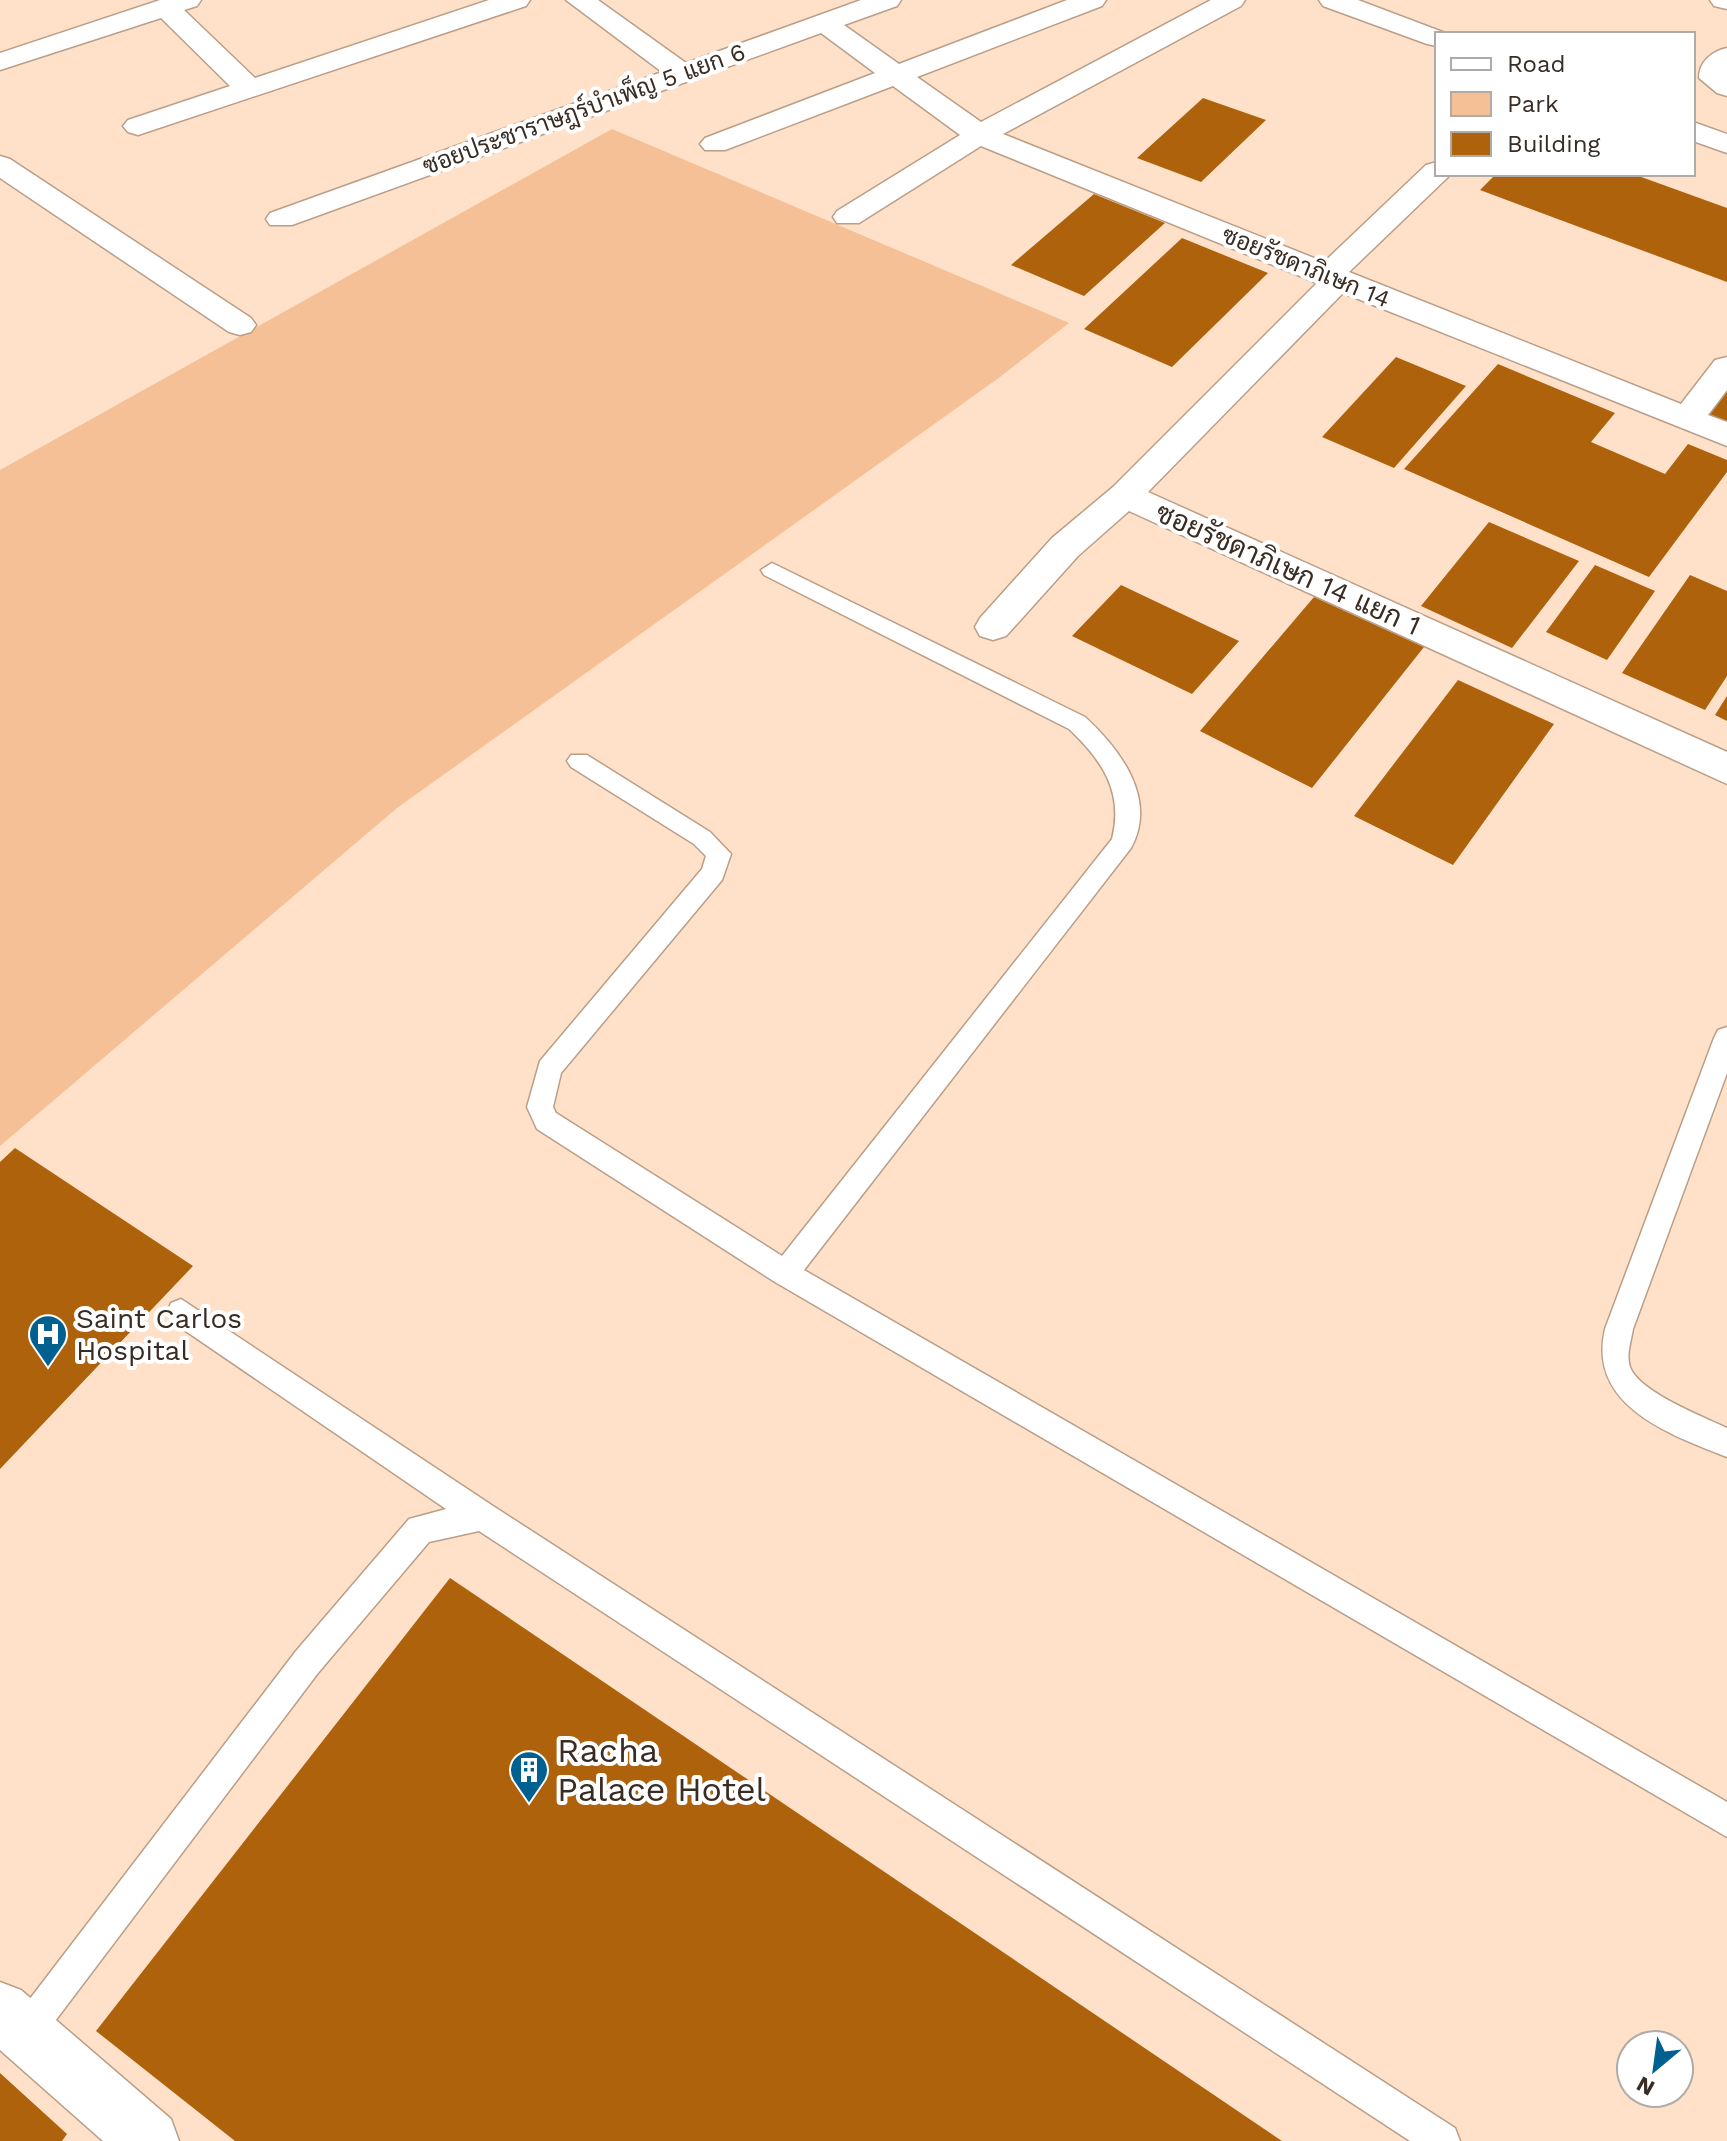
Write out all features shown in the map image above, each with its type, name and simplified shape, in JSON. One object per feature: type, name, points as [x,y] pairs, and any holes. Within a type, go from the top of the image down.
[{"type":"street","points":[[87,0],[113,25]]},
{"type":"street","points":[[138,126],[516,0]]},
{"type":"street","points":[[580,0],[682,73]]},
{"type":"street","name":"ซอยประชาราษฎร์บำเพ็ญ 5 แยก 6","points":[[281,219],[887,0]]},
{"type":"street","points":[[715,144],[1092,0]]},
{"type":"street","points":[[848,217],[979,135],[1231,0]]},
{"type":"street","points":[[1333,0],[1435,37]]},
{"type":"street","points":[[1390,21],[1418,0]]},
{"type":"street","points":[[0,62],[176,4],[250,89]]},
{"type":"street","name":"ซอยรัชดาภิเษก 14","points":[[823,22],[979,135],[1727,435]]},
{"type":"street","points":[[1727,56],[1713,69],[1713,78],[1727,87]]},
{"type":"street","points":[[1695,132],[1727,144]]},
{"type":"street","points":[[0,165],[240,325]]},
{"type":"street","name":"ซอยรัชดาภิเษก 14 แยก 1","points":[[1435,173],[1125,495],[1727,769]]},
{"type":"street","points":[[1687,419],[1727,367]]},
{"type":"street","points":[[993,627],[1065,547],[1125,495]]},
{"type":"street","points":[[12,2022],[149,2141]]},
{"type":"lane","points":[[772,570],[1077,723],[1100,743],[1119,770],[1131,822],[1123,842],[785,1273]]},
{"type":"lane","points":[[579,761],[702,838],[719,854],[713,873],[549,1069],[540,1107],[546,1121],[785,1273],[1727,1820]]},
{"type":"lane","points":[[1727,1038],[1619,1329],[1613,1357],[1621,1379],[1637,1394],[1727,1443]]},
{"type":"lane","points":[[181,1312],[482,1516],[1442,2141]]},
{"type":"lane","points":[[12,2022],[420,1529],[482,1516]]},
{"type":"green space","points":[[612,129],[1069,323],[1000,377],[397,808],[0,1146],[0,470]]},
{"type":"building","points":[[1203,98],[1266,120],[1201,182],[1137,158]]},
{"type":"building","points":[[1494,176],[1639,176],[1727,208],[1727,282],[1480,190]]},
{"type":"building","points":[[1094,194],[1165,223],[1084,296],[1011,265]]},
{"type":"building","points":[[1182,238],[1268,273],[1172,367],[1084,329]]},
{"type":"building","points":[[1396,357],[1466,386],[1394,468],[1322,437]]},
{"type":"building","points":[[1498,364],[1615,413],[1591,442],[1665,474],[1688,444],[1727,460],[1727,472],[1649,577],[1404,469]]},
{"type":"building","points":[[1727,378],[1727,425],[1699,414]]},
{"type":"building","points":[[1489,522],[1579,561],[1512,648],[1421,606]]},
{"type":"building","points":[[1595,565],[1655,591],[1607,660],[1546,632]]},
{"type":"building","points":[[1690,575],[1727,591],[1727,676],[1705,710],[1622,673]]},
{"type":"building","points":[[1121,585],[1239,641],[1192,694],[1072,636]]},
{"type":"building","points":[[1314,597],[1424,647],[1312,788],[1200,731]]},
{"type":"building","points":[[1458,680],[1554,724],[1453,865],[1354,816]]},
{"type":"building","points":[[1727,696],[1727,721],[1715,715]]},
{"type":"building","name":"Saint Carlos Hospital","points":[[15,1148],[193,1266],[0,1469],[0,1162]]},
{"type":"building","name":"Racha Palace Hotel","points":[[450,1578],[1282,2141],[235,2141],[96,2031]]},
{"type":"building","points":[[0,2073],[67,2134],[62,2141],[0,2141]]},
{"type":"place","name":"Saint Carlos Hospital","points":[[48,1368]]},
{"type":"place","name":"Racha Palace Hotel","points":[[529,1804]]}]
